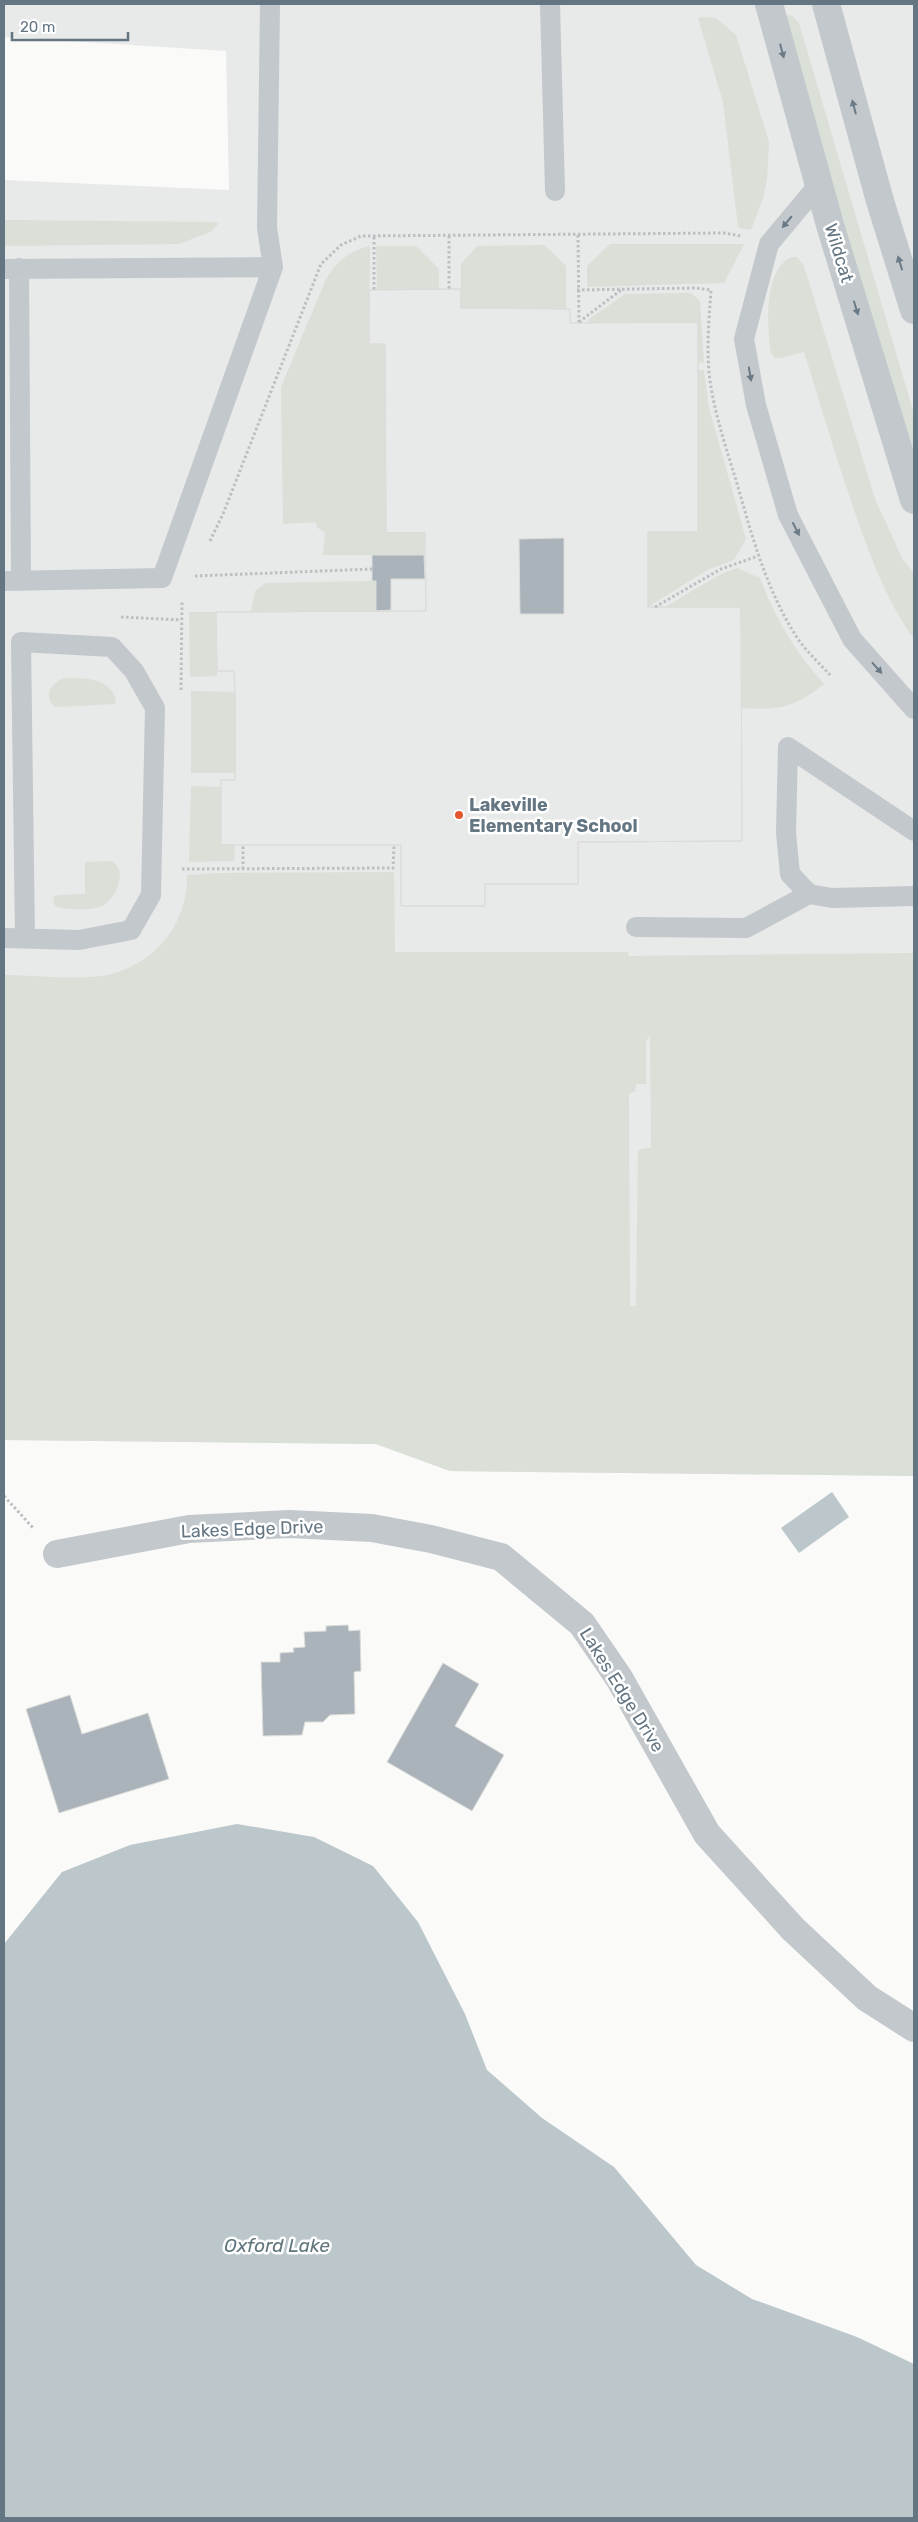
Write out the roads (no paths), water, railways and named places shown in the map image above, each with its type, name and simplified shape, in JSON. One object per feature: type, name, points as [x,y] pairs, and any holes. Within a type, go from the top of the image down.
[{"type":"street","name":"Wildcat","points":[[769,4],[819,184],[914,500]]},
{"type":"street","points":[[826,4],[880,201],[914,310]]},
{"type":"street","name":"Lakes Edge Drive","points":[[57,1554],[189,1529],[289,1524],[372,1528],[431,1539],[501,1557],[582,1624],[618,1678],[707,1834],[793,1929],[867,1998],[914,2028]]},
{"type":"lane","points":[[270,4],[267,228],[273,267],[162,578],[12,581],[12,268],[273,267]]},
{"type":"lane","points":[[550,4],[555,191]]},
{"type":"lane","points":[[819,184],[769,244],[744,339],[756,405],[788,515],[852,639],[914,709]]},
{"type":"lane","points":[[4,938],[25,939],[79,940],[131,930],[151,895],[154,708],[134,671],[112,647],[21,642],[25,939]]},
{"type":"lane","points":[[914,831],[788,747],[786,832],[790,874],[809,894],[832,898],[914,896]]},
{"type":"lane","points":[[636,927],[746,928],[809,894]]},
{"type":"water","points":[[832,1492],[849,1517],[799,1553],[781,1528]]},
{"type":"water","name":"Oxford Lake","points":[[237,1824],[314,1837],[373,1866],[418,1922],[465,2014],[487,2070],[542,2118],[614,2167],[696,2265],[752,2299],[857,2337],[914,2364],[914,2518],[4,2518],[4,1944],[62,1872],[130,1845]]},
{"type":"place","name":"Lakeville Elementary School","points":[[459,815]]}]
